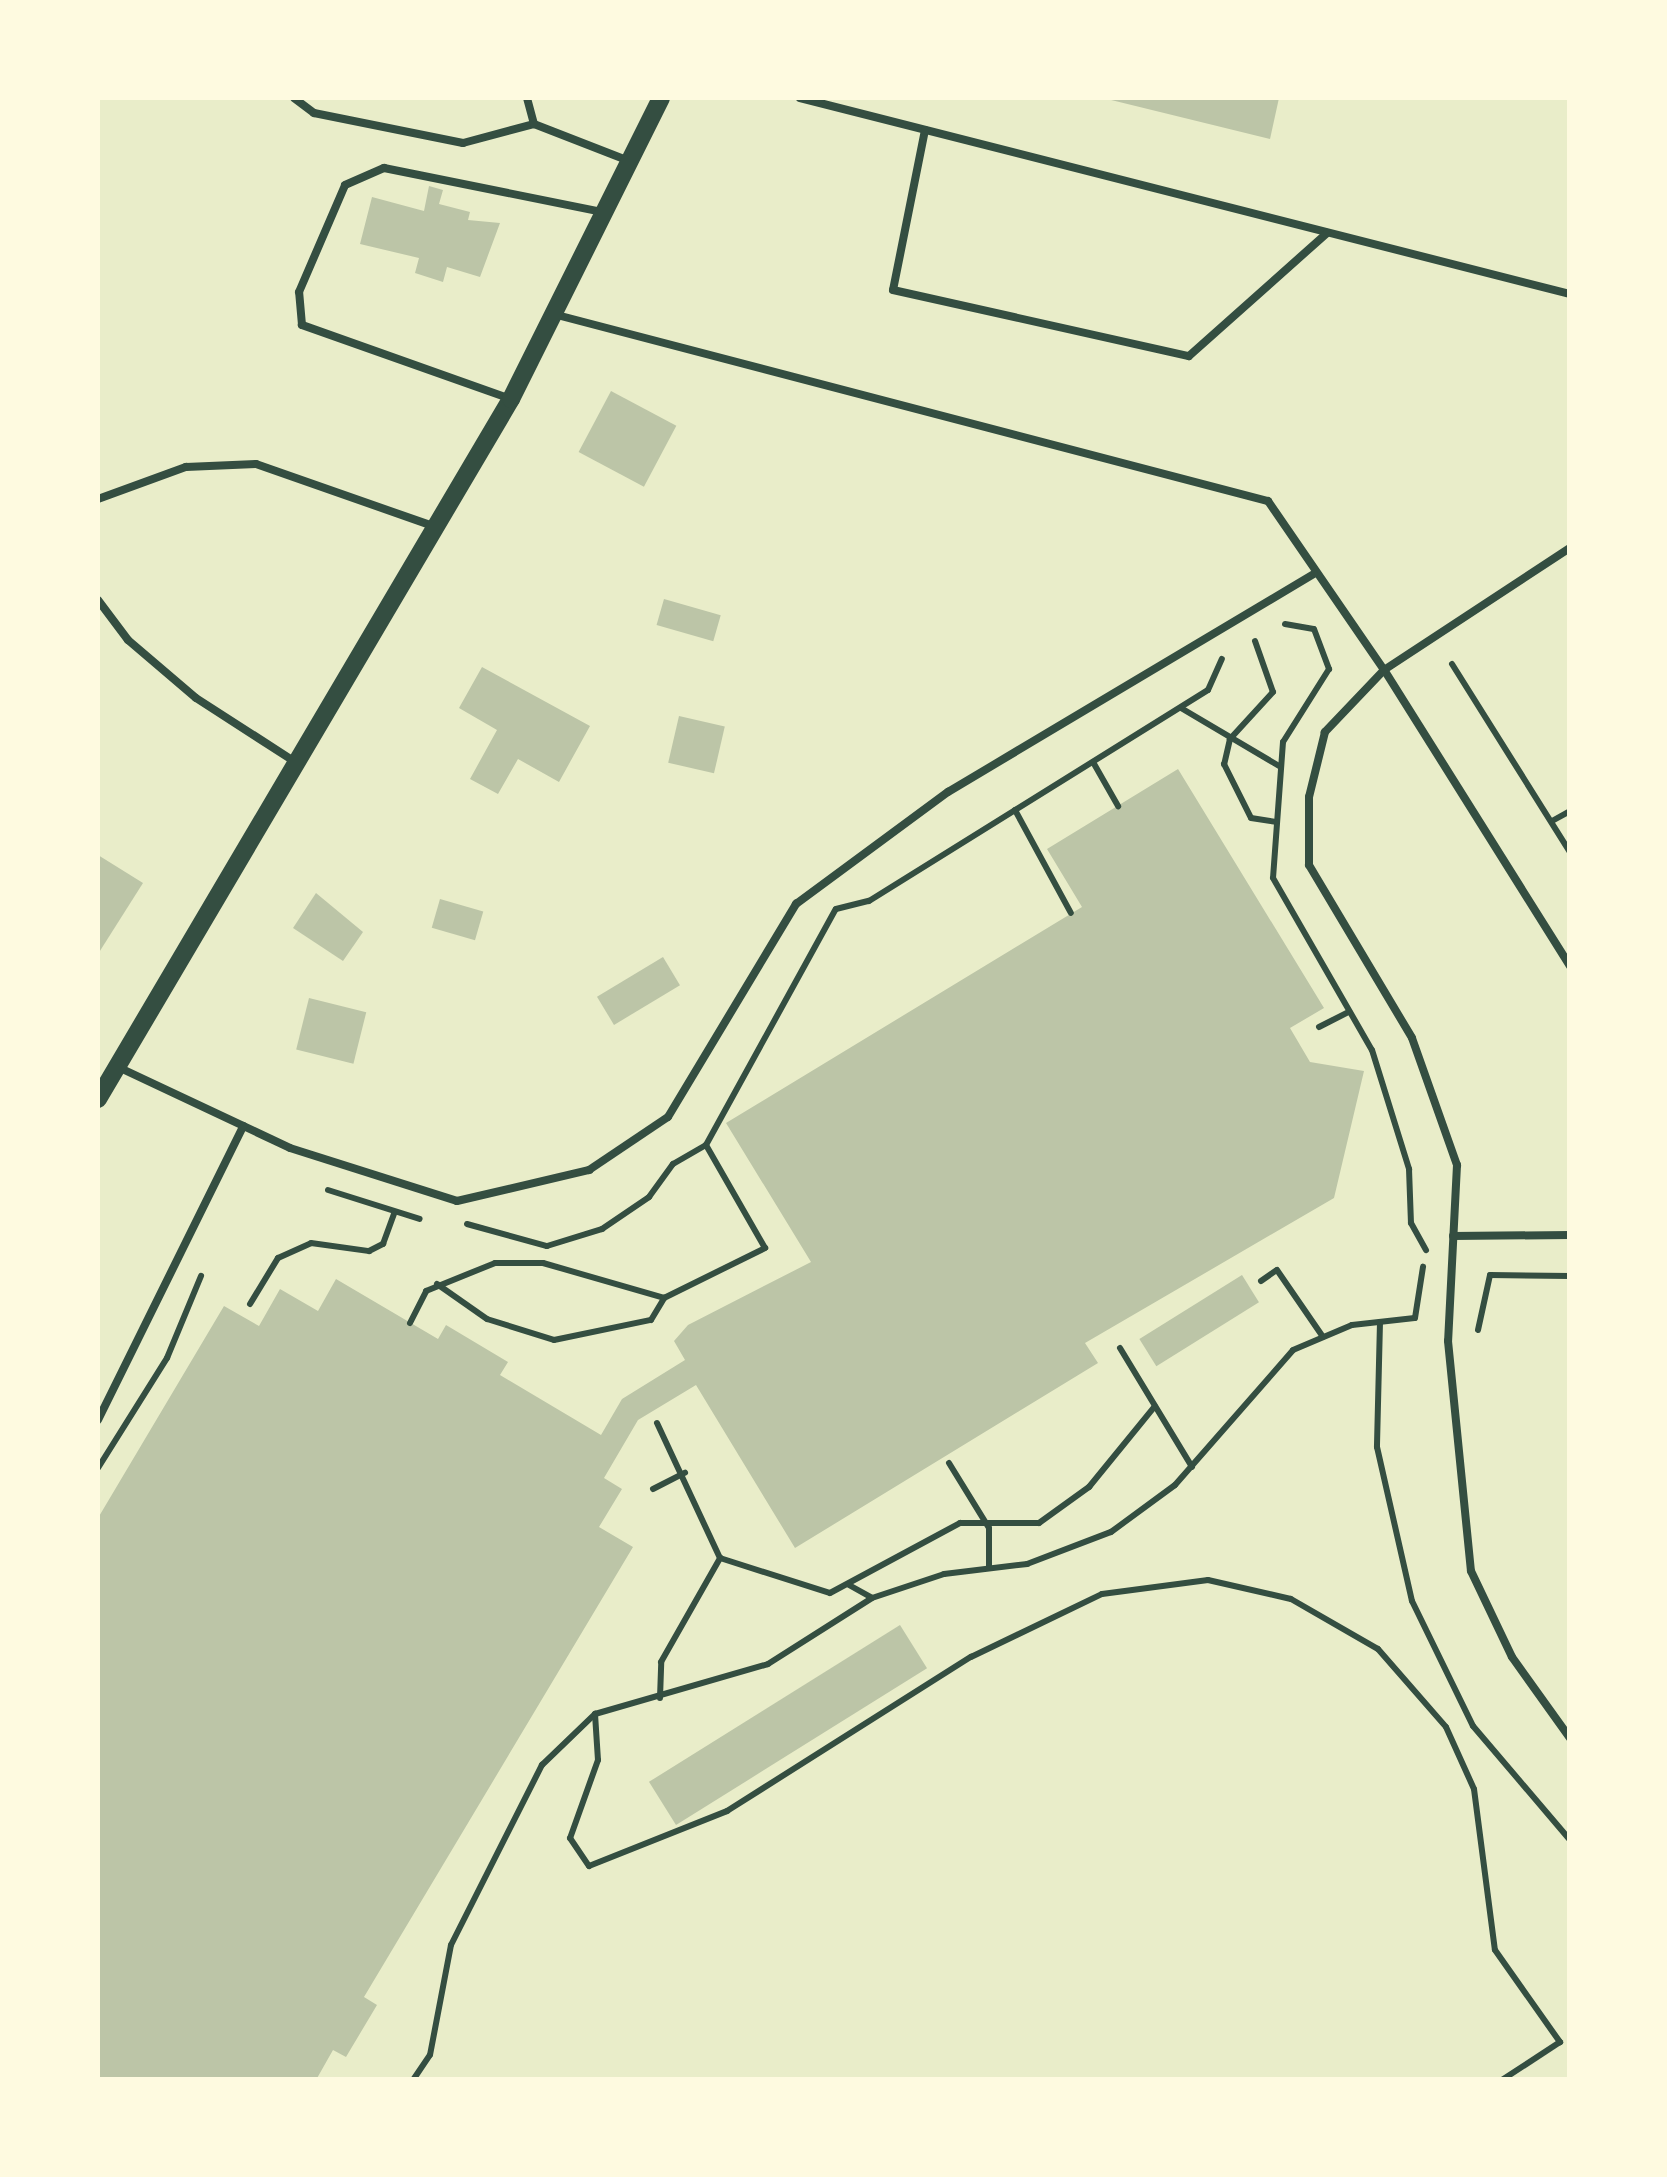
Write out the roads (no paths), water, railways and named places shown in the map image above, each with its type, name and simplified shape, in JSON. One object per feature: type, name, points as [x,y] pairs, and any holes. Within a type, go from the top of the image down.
[{"type":"street","points":[[98,1099],[511,399],[557,315],[661,98]]},
{"type":"lane","points":[[294,98],[314,113],[462,143],[534,124],[631,161]]},
{"type":"lane","points":[[527,98],[534,124]]},
{"type":"lane","points":[[800,98],[1570,294]]},
{"type":"lane","points":[[925,130],[892,290],[1189,356],[1327,232]]},
{"type":"lane","points":[[511,399],[302,325],[300,292],[345,185],[384,168],[607,213]]},
{"type":"lane","points":[[557,315],[919,406],[1268,501],[1314,574],[1384,670],[1570,966]]},
{"type":"lane","points":[[98,499],[186,467],[256,464],[436,527]]},
{"type":"lane","points":[[1570,548],[1384,670],[1325,732],[1309,796],[1309,865],[1412,1038],[1457,1164],[1451,1399],[1471,1571],[1512,1657],[1570,1738]]},
{"type":"lane","points":[[117,1066],[243,1126],[457,1201],[590,1170],[668,1117],[796,904],[948,792],[1314,574]]},
{"type":"lane","points":[[98,600],[128,640],[196,698],[297,763]]},
{"type":"lane","points":[[98,1420],[243,1126]]},
{"type":"lane","points":[[1453,1236],[1570,1235]]}]
